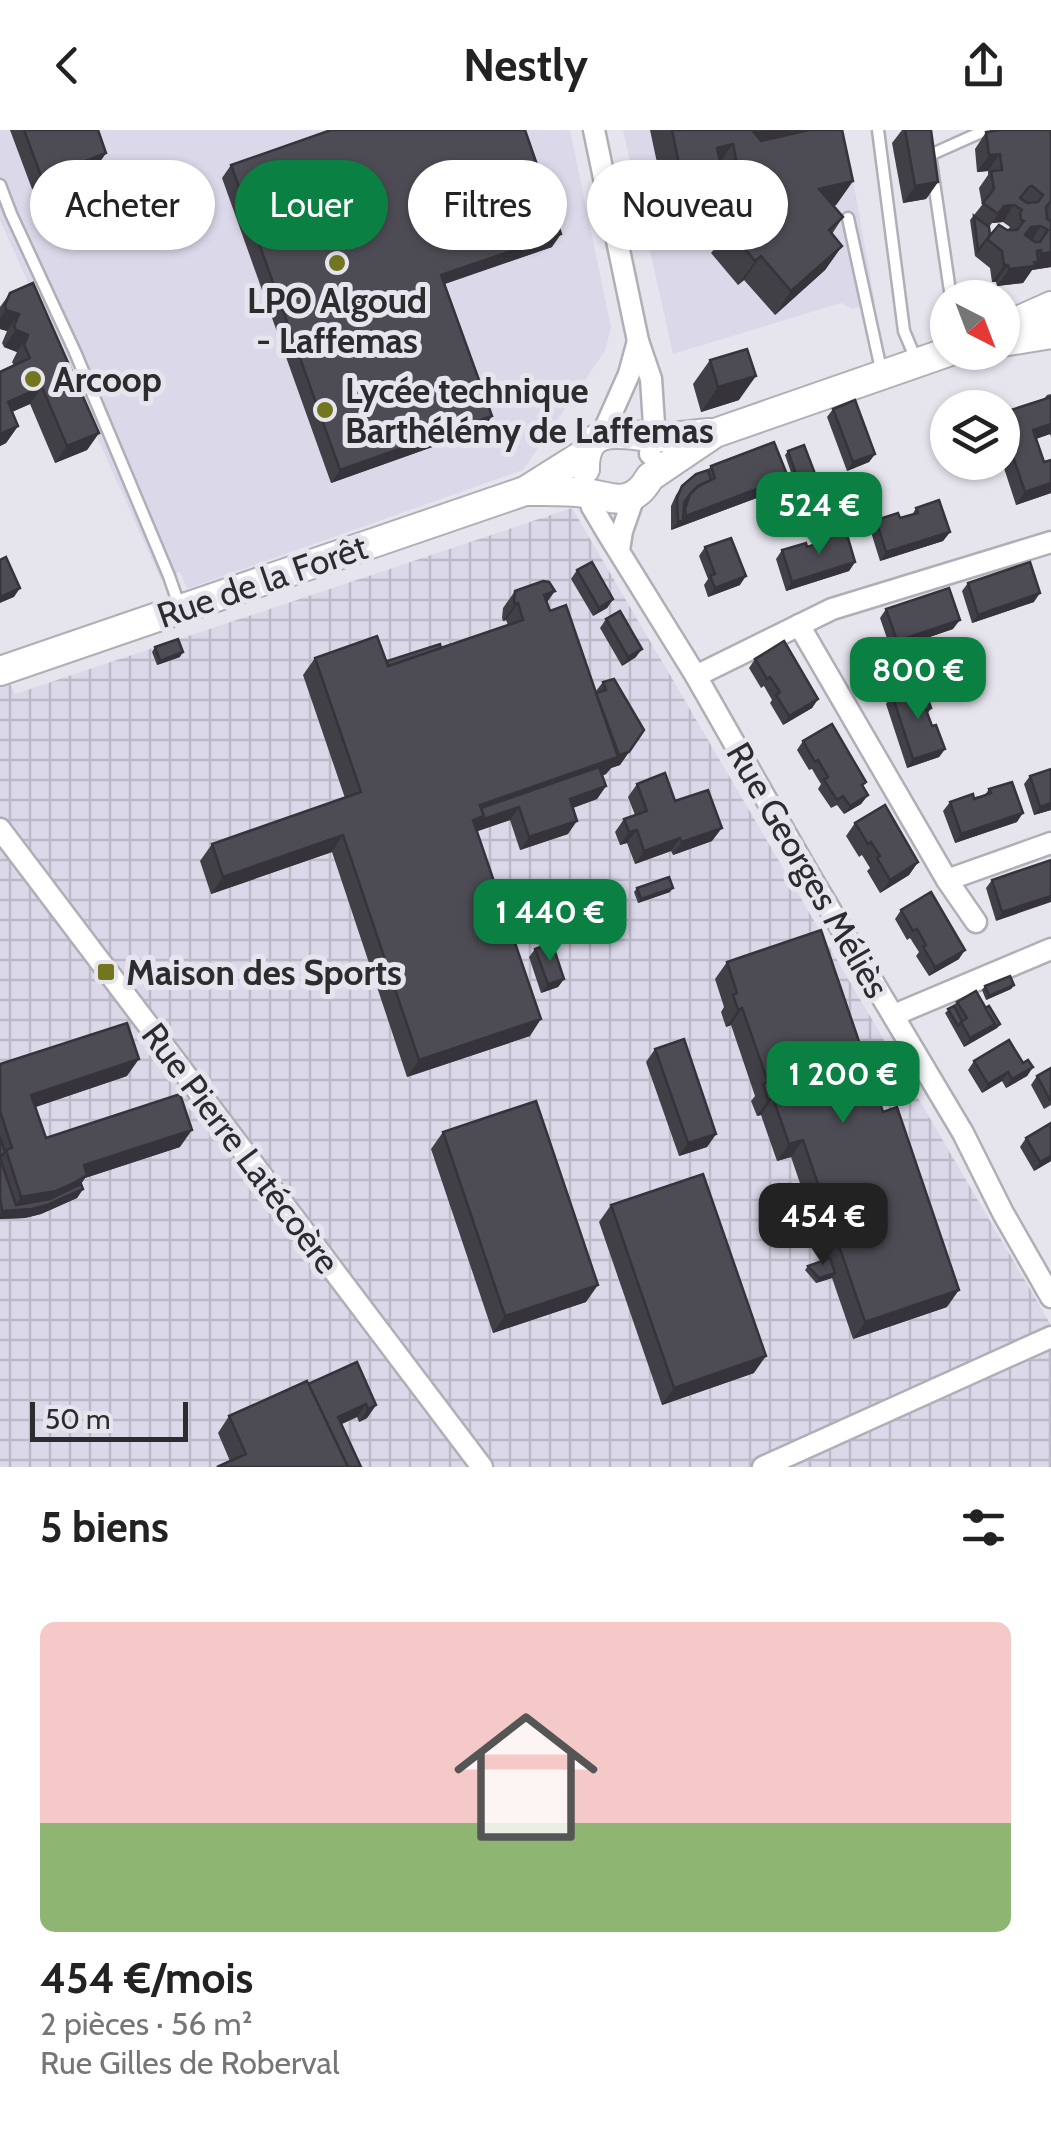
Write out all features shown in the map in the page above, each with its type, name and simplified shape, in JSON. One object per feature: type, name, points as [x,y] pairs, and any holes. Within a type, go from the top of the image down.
[{"type":"street","points":[[594,130],[654,400],[644,459],[619,550]]},
{"type":"street","points":[[1020,320],[1051,306]]},
{"type":"street","points":[[1020,339],[1051,334]]},
{"type":"street","points":[[593,470],[638,341]]},
{"type":"street","points":[[593,470],[625,498],[644,459],[930,358]]},
{"type":"street","points":[[593,470],[616,432],[644,459]]},
{"type":"street","points":[[644,459],[715,432]]},
{"type":"street","name":"Rue de la Forêt","points":[[525,491],[593,470]]},
{"type":"street","name":"Rue de la Forêt","points":[[0,671],[593,470]]},
{"type":"street","name":"Rue Georges Méliès","points":[[593,470],[600,520],[696,676],[963,1133],[1051,1297]]},
{"type":"street","points":[[696,676],[832,610],[1051,542]]},
{"type":"street","points":[[799,626],[946,880],[976,922]]},
{"type":"street","name":"Rue Pierre Latécoère","points":[[0,829],[482,1467]]},
{"type":"street","points":[[946,880],[1051,843]]},
{"type":"street","points":[[894,1016],[1051,950]]},
{"type":"street","points":[[763,1467],[1051,1338]]},
{"type":"lane","points":[[878,130],[904,331],[917,362]]},
{"type":"lane","points":[[949,280],[930,156],[986,130]]},
{"type":"lane","points":[[0,185],[82,369],[181,608]]},
{"type":"lane","points":[[848,218],[882,375]]},
{"type":"shaded area","name":"Lycée technique Barthélémy de Laffemas","points":[[0,130],[570,130],[587,212],[587,250],[595,250],[611,327],[605,351],[523,470],[187,589],[180,572],[161,580],[0,220]]},
{"type":"shaded area","points":[[623,130],[844,130],[875,302],[853,309],[841,303],[673,354],[650,250],[788,250],[788,160],[630,160]]},
{"type":"shaded area","points":[[572,508],[1047,1318],[1051,1327],[1051,1467],[0,1467],[0,662],[15,694]]},
{"type":"building","points":[[24,130],[98,130],[106,153],[88,160],[35,160]]},
{"type":"building","points":[[331,130],[525,130],[535,160],[408,160],[408,250],[514,250],[441,275],[492,416],[340,470],[261,250],[388,250],[388,160],[245,160]]},
{"type":"building","points":[[672,130],[752,130],[761,141],[809,130],[842,130],[853,181],[819,189],[843,217],[829,230],[842,246],[791,291],[761,256],[755,261],[746,250],[788,250],[788,160],[735,160],[733,144],[717,148],[720,160],[678,160]]},
{"type":"building","points":[[905,130],[931,130],[938,182],[915,186]]},
{"type":"building","points":[[1051,130],[1051,201],[1046,207],[1047,219],[1051,221],[1051,252],[1037,251],[1035,266],[1009,269],[1004,265],[1002,251],[987,239],[999,225],[1017,230],[1024,221],[1022,210],[1014,205],[1004,206],[998,214],[983,203],[994,189],[991,171],[1002,170],[1000,154],[989,155],[986,132]],"holes":[[[1032,186],[1043,195],[1038,202],[1027,203],[1020,198]],[[1031,227],[1048,230],[1040,242],[1025,235]]]},
{"type":"building","points":[[974,216],[989,227],[990,235],[978,251]]},
{"type":"building","points":[[33,283],[99,433],[67,446],[42,387],[8,402],[18,426],[0,434],[0,372],[30,358],[24,345],[28,335],[14,326],[19,314],[6,310],[5,305],[10,293]]},
{"type":"building","points":[[747,349],[756,376],[718,387],[710,360]]},
{"type":"building","points":[[1051,397],[1051,424],[1033,430],[1044,462],[1051,460],[1051,483],[1025,492],[1020,477],[1020,407]]},
{"type":"building","points":[[855,400],[875,454],[853,462],[833,409]]},
{"type":"building","points":[[774,442],[788,477],[686,516],[690,494],[715,478],[711,466]]},
{"type":"building","points":[[804,445],[817,479],[800,486],[788,451]]},
{"type":"building","points":[[708,470],[711,480],[690,494],[684,503],[683,520],[678,522],[677,498],[682,486]]},
{"type":"building","points":[[939,500],[950,532],[886,552],[876,520],[898,513],[900,518],[918,513],[916,508]]},
{"type":"building","points":[[846,531],[855,562],[792,582],[782,550],[806,543],[807,547]]},
{"type":"building","points":[[731,538],[746,576],[715,588],[710,576],[715,574],[705,547]]},
{"type":"building","points":[[6,557],[20,588],[0,597],[0,560]]},
{"type":"building","points":[[592,562],[613,599],[599,608],[577,570]]},
{"type":"building","points":[[1030,562],[1040,593],[978,615],[968,583]]},
{"type":"building","points":[[549,582],[555,591],[544,595],[550,611],[566,605],[618,757],[480,805],[484,816],[473,820],[541,1019],[419,1060],[343,835],[223,877],[212,844],[361,792],[315,658],[377,636],[388,666],[523,620],[514,601],[515,591]]},
{"type":"building","points":[[949,588],[960,620],[897,641],[886,609]]},
{"type":"building","points":[[620,611],[642,649],[628,657],[606,619]]},
{"type":"building","points":[[178,639],[183,652],[160,661],[155,647]]},
{"type":"building","points":[[784,641],[818,699],[789,716],[776,695],[780,692],[755,659]]},
{"type":"building","points":[[440,644],[441,648],[388,666],[387,661]]},
{"type":"building","points":[[614,679],[644,730],[629,752],[619,755],[596,693],[606,690],[603,682]]},
{"type":"building","points":[[923,685],[931,708],[926,710],[945,749],[913,759],[892,695]]},
{"type":"building","points":[[832,724],[866,782],[862,785],[868,795],[850,806],[843,796],[837,800],[824,780],[828,777],[803,741]]},
{"type":"building","points":[[599,767],[606,786],[570,799],[577,821],[529,837],[519,807],[481,820],[481,808]]},
{"type":"building","points":[[1051,769],[1051,803],[1040,807],[1030,776]]},
{"type":"building","points":[[665,773],[675,801],[708,790],[722,828],[644,851],[637,830],[629,832],[624,819],[647,811],[637,784]]},
{"type":"building","points":[[1012,782],[1023,813],[961,834],[950,802],[973,794],[974,799],[991,793],[989,789]]},
{"type":"building","points":[[885,805],[918,862],[890,880],[877,858],[880,856],[855,823]]},
{"type":"building","points":[[1051,860],[1051,896],[1002,912],[992,880]]},
{"type":"building","points":[[669,877],[673,888],[641,899],[637,888]]},
{"type":"building","points":[[931,892],[965,950],[935,967],[917,929],[913,931],[901,910]]},
{"type":"building","points":[[821,930],[883,1112],[897,1107],[959,1290],[865,1322],[803,1140],[789,1144],[773,1098],[768,1100],[763,1084],[768,1082],[742,1008],[738,1010],[727,962]]},
{"type":"building","points":[[552,943],[564,979],[548,984],[535,949]]},
{"type":"building","points":[[1010,976],[1014,985],[989,996],[985,986]]},
{"type":"building","points":[[976,991],[995,1024],[970,1038],[961,1022],[967,1018],[957,1002]]},
{"type":"building","points":[[954,1006],[962,1021],[958,1026],[948,1009]]},
{"type":"building","points":[[989,1006],[1000,1024],[992,1029],[995,1024],[985,1008]]},
{"type":"building","points":[[127,1023],[139,1059],[31,1095],[46,1138],[180,1094],[192,1130],[84,1165],[87,1175],[56,1191],[21,1197],[6,1150],[12,1148],[0,1111],[0,1064]]},
{"type":"building","points":[[684,1039],[716,1134],[688,1143],[655,1049]]},
{"type":"building","points":[[1009,1040],[1023,1063],[1028,1060],[1033,1067],[1012,1079],[1008,1072],[988,1084],[974,1061]]},
{"type":"building","points":[[1051,1068],[1051,1100],[1050,1100],[1037,1076]]},
{"type":"building","points":[[536,1101],[598,1285],[505,1316],[443,1132]]},
{"type":"building","points":[[1051,1123],[1051,1156],[1040,1162],[1026,1138]]},
{"type":"building","points":[[0,1158],[16,1205],[50,1199],[81,1184],[83,1189],[47,1205],[2,1211]]},
{"type":"building","points":[[703,1174],[766,1356],[674,1388],[611,1205]]},
{"type":"building","points":[[830,1258],[835,1273],[819,1278],[808,1266]]},
{"type":"building","points":[[357,1362],[376,1405],[368,1409],[366,1404],[338,1417],[361,1467],[348,1467],[308,1384]]},
{"type":"building","points":[[307,1381],[348,1467],[217,1467],[246,1454],[229,1416]]},
{"type":"place","name":"LPO Algoud - Laffemas","points":[[337,263]]},
{"type":"place","name":"Arcoop","points":[[33,379]]},
{"type":"place","name":"Lycée technique Barthélémy de Laffemas","points":[[325,410]]},
{"type":"place","name":"Maison des Sports","points":[[106,972]]}]
